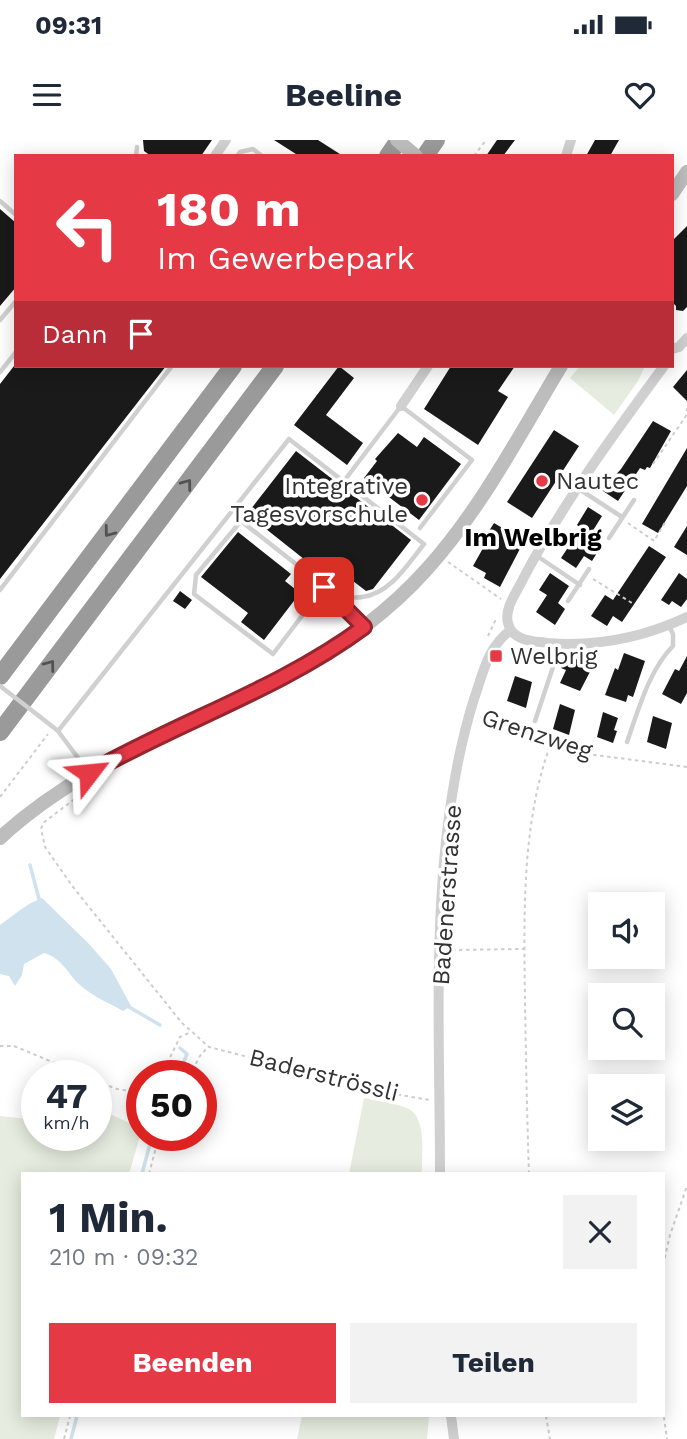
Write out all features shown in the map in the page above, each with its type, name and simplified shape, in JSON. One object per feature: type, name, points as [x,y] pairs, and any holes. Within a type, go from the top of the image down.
[{"type":"highway","points":[[0,676],[231,368]]},
{"type":"highway","points":[[0,732],[273,368]]},
{"type":"main road","points":[[398,140],[414,154]]},
{"type":"main road","points":[[674,191],[687,172]]},
{"type":"main road","points":[[0,838],[44,802],[89,773],[284,678],[364,627],[416,581],[439,555],[491,480],[560,368]]},
{"type":"street","points":[[401,406],[427,368]]},
{"type":"street","points":[[663,368],[576,487],[536,555],[507,615],[511,630],[517,636],[526,640],[561,644],[609,643],[639,636],[687,617]]},
{"type":"street","name":"Badenerstrasse","points":[[440,1172],[440,950],[448,822],[470,712],[496,642],[511,630]]},
{"type":"street","points":[[451,1417],[454,1439]]},
{"type":"lane","points":[[136,154],[138,146]]},
{"type":"lane","points":[[238,154],[253,149],[259,154]]},
{"type":"lane","points":[[0,201],[14,213]]},
{"type":"lane","points":[[0,320],[14,303]]},
{"type":"lane","points":[[0,372],[14,354]]},
{"type":"lane","points":[[0,590],[170,368]]},
{"type":"lane","points":[[344,482],[401,406],[472,460],[421,528]]},
{"type":"lane","points":[[55,729],[289,439],[424,544],[398,576],[376,594],[359,598],[334,594]]},
{"type":"lane","points":[[576,487],[622,518]]},
{"type":"lane","points":[[609,538],[634,500]]},
{"type":"lane","points":[[324,587],[273,654],[194,594],[196,575],[241,520],[334,594],[364,627]]},
{"type":"lane","points":[[536,555],[580,585]]},
{"type":"lane","points":[[568,601],[588,572]]},
{"type":"lane","points":[[627,743],[644,696],[665,654],[673,646],[673,634],[669,625]]},
{"type":"lane","points":[[535,721],[561,644]]},
{"type":"lane","points":[[0,687],[55,729],[89,773]]},
{"type":"path","points":[[653,464],[681,423],[687,408]]},
{"type":"path","points":[[681,423],[687,427]]},
{"type":"path","points":[[622,518],[654,541],[666,521]]},
{"type":"path","points":[[439,555],[510,605]]},
{"type":"path","points":[[588,572],[632,603]]},
{"type":"path","name":"Grenzweg","points":[[470,712],[580,753],[687,767]]},
{"type":"path","points":[[0,797],[55,729]]},
{"type":"path","points":[[529,1172],[526,886],[533,825],[545,759],[551,743]]},
{"type":"path","name":"Baderströssli","points":[[83,793],[43,824],[41,829],[45,847],[73,887],[141,968],[182,1023],[209,1047],[394,1094],[440,1100]]},
{"type":"path","points":[[440,950],[525,949]]},
{"type":"path","points":[[169,1060],[180,1037],[192,1032]]},
{"type":"path","points":[[0,1046],[14,1046],[48,1060]]},
{"type":"path","points":[[198,1060],[209,1047]]},
{"type":"path","points":[[150,1172],[155,1151]]},
{"type":"path","points":[[665,1256],[687,1186]]},
{"type":"path","points":[[64,1439],[70,1417]]},
{"type":"path","points":[[546,1417],[550,1439]]},
{"type":"path","points":[[664,1417],[667,1439]]},
{"type":"shaded area","points":[[578,368],[644,368],[614,415],[570,378]]},
{"type":"shaded area","points":[[364,1098],[402,1106],[414,1113],[421,1128],[422,1172],[349,1172]]},
{"type":"shaded area","points":[[112,1115],[126,1121],[126,1151],[136,1151],[130,1172],[21,1172],[21,1417],[60,1417],[54,1439],[0,1439],[0,1116],[21,1118],[21,1151],[112,1151]]},
{"type":"shaded area","points":[[302,1417],[429,1417],[427,1439],[297,1439]]},
{"type":"water","points":[[42,898],[111,969],[131,1006],[123,1011],[95,996],[80,985],[60,962],[44,953],[24,964],[22,975],[15,986],[9,976],[0,974],[0,925]]},
{"type":"building","points":[[143,140],[212,140],[202,154],[148,154],[144,151]]},
{"type":"building","points":[[274,140],[318,140],[340,154],[296,154]]},
{"type":"building","points":[[497,140],[515,140],[504,154],[487,154]]},
{"type":"building","points":[[595,140],[619,140],[611,154],[587,154]]},
{"type":"building","points":[[0,209],[14,221],[14,289],[0,306]]},
{"type":"building","points":[[687,226],[687,307],[683,311],[676,310],[674,304],[674,239]]},
{"type":"building","points":[[14,366],[164,368],[0,579],[0,384]]},
{"type":"building","points":[[337,368],[354,378],[326,415],[363,443],[347,465],[294,425]]},
{"type":"building","points":[[450,368],[514,368],[498,391],[508,397],[478,445],[424,409]]},
{"type":"building","points":[[687,370],[687,401],[673,387]]},
{"type":"building","points":[[653,421],[671,431],[650,468],[640,468],[618,501],[597,487],[605,475],[612,479],[621,469]]},
{"type":"building","points":[[554,430],[579,446],[532,518],[507,502]]},
{"type":"building","points":[[398,433],[417,447],[424,437],[461,464],[419,520],[364,478],[377,461],[375,459]]},
{"type":"building","points":[[687,448],[687,486],[658,533],[642,524]]},
{"type":"building","points":[[296,451],[411,540],[373,589],[366,591],[322,557],[314,567],[247,514]]},
{"type":"building","points":[[588,507],[602,516],[584,545],[597,553],[592,561],[584,556],[576,568],[561,558],[581,528],[577,525]]},
{"type":"building","points":[[494,523],[524,541],[500,587],[484,578],[486,573],[473,566]]},
{"type":"building","points":[[687,526],[687,555],[674,547]]},
{"type":"building","points":[[238,532],[291,574],[285,581],[300,593],[264,640],[241,622],[248,613],[201,577]]},
{"type":"building","points":[[649,546],[666,557],[622,622],[613,616],[607,626],[591,616],[605,595],[613,600]]},
{"type":"building","points":[[550,573],[569,586],[558,603],[565,609],[555,625],[536,612],[547,595],[539,590]]},
{"type":"building","points":[[679,573],[687,579],[687,599],[681,607],[672,601],[669,605],[661,600]]},
{"type":"building","points":[[180,591],[192,600],[185,609],[173,601]]},
{"type":"building","points":[[624,653],[645,661],[633,697],[628,695],[626,702],[605,695]]},
{"type":"building","points":[[566,655],[593,666],[580,691],[560,683],[566,670],[561,668]]},
{"type":"building","points":[[687,656],[687,693],[681,704],[662,694],[675,669],[679,671]]},
{"type":"building","points":[[515,676],[532,682],[526,708],[507,701]]},
{"type":"building","points":[[560,704],[575,710],[569,735],[553,729]]},
{"type":"building","points":[[603,712],[618,718],[613,743],[597,737]]},
{"type":"building","points":[[653,716],[672,723],[666,749],[647,742]]},
{"type":"waterway","points":[[30,865],[39,899]]},
{"type":"waterway","points":[[129,1007],[160,1025]]},
{"type":"waterway","points":[[180,1048],[187,1054],[185,1060]]},
{"type":"waterway","points":[[143,1172],[148,1151]]},
{"type":"waterway","points":[[71,1439],[77,1417]]},
{"type":"place","name":"Nautec","points":[[542,481]]},
{"type":"place","name":"Integrative Tagesvorschule","points":[[422,500]]},
{"type":"place","name":"Welbrig","points":[[496,656]]},
{"type":"district","name":"Im Welbrig","points":[[533,537]]},
{"type":"route","points":[[89,773],[284,678],[364,627],[349,609],[324,587]]}]
